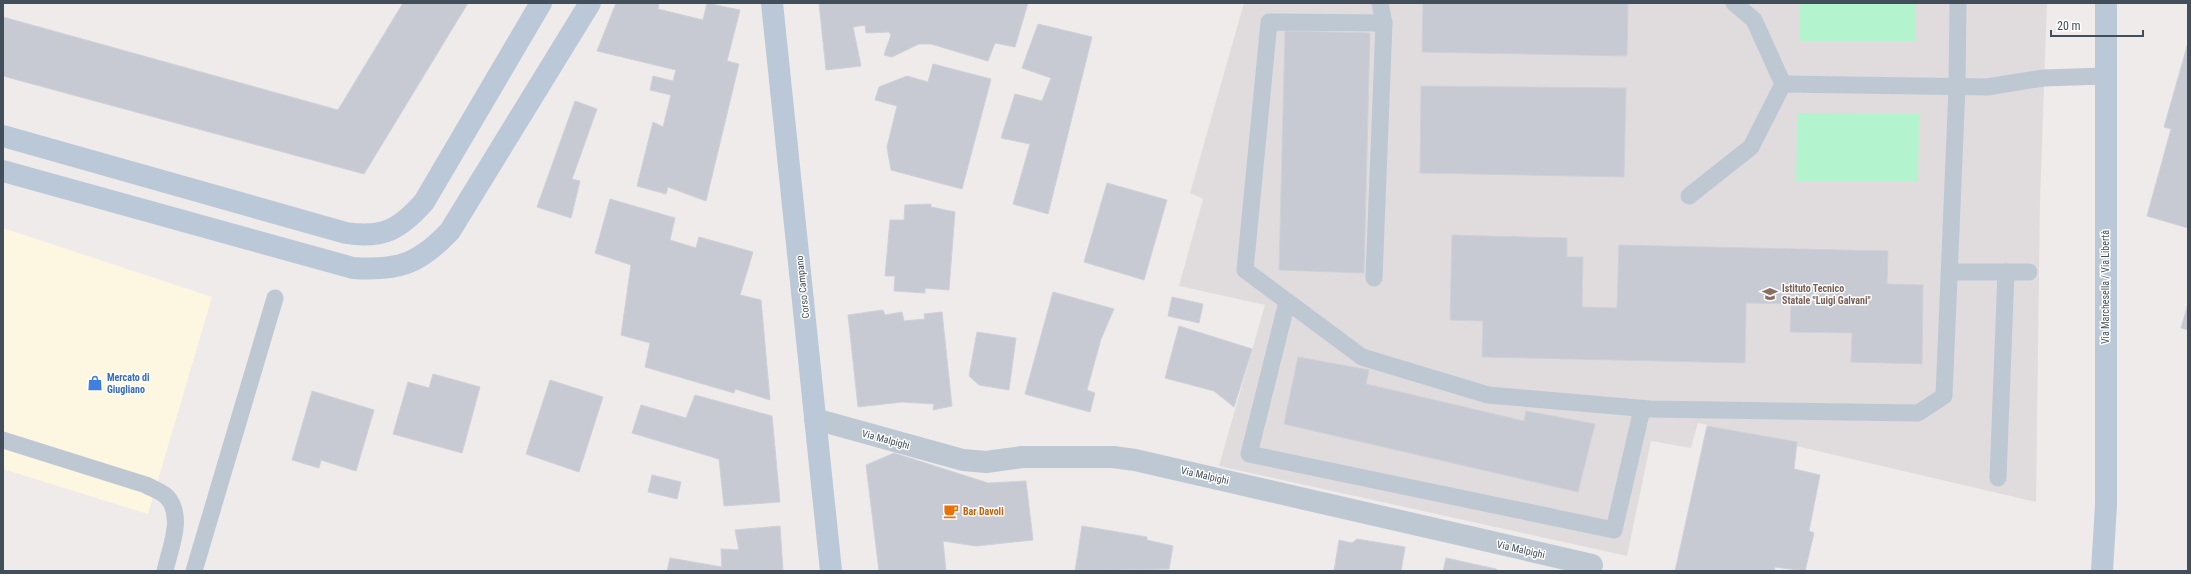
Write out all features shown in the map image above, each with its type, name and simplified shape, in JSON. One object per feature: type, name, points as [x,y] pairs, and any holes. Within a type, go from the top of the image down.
[{"type":"main road","points":[[3,136],[346,233],[365,236],[382,233],[398,227],[424,202],[541,3]]},
{"type":"main road","points":[[3,171],[353,268],[382,270],[411,261],[432,251],[450,231],[590,3]]},
{"type":"main road","name":"Corso Campano","points":[[772,3],[831,571]]},
{"type":"main road","name":"Via Marchesella / Via Libertà","points":[[2102,571],[2106,505],[2106,3]]},
{"type":"street","name":"Via Malpighi","points":[[815,419],[963,460],[986,462],[1022,457],[1113,457],[1135,460],[1592,565]]},
{"type":"lane","points":[[1374,278],[1384,23],[1380,3]]},
{"type":"lane","points":[[1734,3],[1754,20],[1783,84]]},
{"type":"lane","points":[[1384,23],[1269,22],[1245,270],[1362,357],[1488,395],[1642,409],[1918,413],[1944,396],[1957,87],[1958,3]]},
{"type":"lane","points":[[1783,84],[1987,87],[2043,78],[2105,76]]},
{"type":"lane","points":[[1690,196],[1751,147],[1783,84]]},
{"type":"lane","points":[[1950,272],[2029,272]]},
{"type":"lane","points":[[1998,478],[2006,272]]},
{"type":"lane","points":[[194,571],[275,298]]},
{"type":"lane","points":[[1287,302],[1249,454],[1614,530],[1642,409]]},
{"type":"lane","points":[[3,440],[146,485],[167,497],[175,510],[176,526],[164,571]]},
{"type":"shaded area","points":[[1244,3],[2047,3],[2040,200],[2036,502],[1698,423],[1691,448],[1651,441],[1627,556],[1219,466],[1265,305],[1179,286],[1203,199],[1190,193]]},
{"type":"shaded area","name":"Mercato di Giugliano","points":[[3,228],[212,297],[148,514],[3,469]]},
{"type":"green space","points":[[1800,3],[1916,3],[1916,41],[1800,41]]},
{"type":"green space","points":[[1797,113],[1919,114],[1918,182],[1796,181]]},
{"type":"building","points":[[403,3],[468,3],[364,174],[3,76],[3,17],[338,110]]},
{"type":"building","points":[[616,3],[659,3],[658,9],[703,20],[707,3],[740,10],[727,61],[739,64],[706,201],[668,187],[666,194],[637,186],[653,122],[663,127],[671,95],[650,90],[653,76],[673,81],[676,70],[597,51]]},
{"type":"building","points":[[819,3],[1028,3],[1015,47],[995,43],[988,61],[931,44],[919,44],[892,57],[884,55],[891,35],[889,32],[866,33],[865,25],[853,27],[861,66],[826,70]]},
{"type":"building","points":[[1423,3],[1628,3],[1627,56],[1422,52]]},
{"type":"building","points":[[1038,24],[1092,37],[1048,214],[1013,204],[1030,144],[1001,138],[1015,94],[1042,101],[1051,78],[1022,68]]},
{"type":"building","points":[[1285,31],[1370,33],[1364,273],[1279,270]]},
{"type":"building","points":[[2188,43],[2188,228],[2147,216],[2171,129],[2164,127]]},
{"type":"building","points":[[933,64],[991,79],[962,189],[891,170],[887,147],[897,106],[875,100],[879,87],[907,76],[928,82]]},
{"type":"building","points":[[1421,86],[1626,88],[1624,177],[1420,173]]},
{"type":"building","points":[[575,101],[597,109],[572,179],[580,181],[571,218],[537,207]]},
{"type":"building","points":[[1107,183],[1167,200],[1144,280],[1084,262]]},
{"type":"building","points":[[610,199],[675,218],[670,240],[696,248],[699,237],[753,252],[740,295],[761,300],[770,400],[735,389],[734,393],[645,367],[650,343],[621,335],[631,265],[595,253]]},
{"type":"building","points":[[931,204],[931,207],[955,212],[949,290],[925,288],[925,293],[894,291],[895,276],[885,276],[890,220],[904,220],[905,205]]},
{"type":"building","name":"Istituto Tecnico Statale \"Luigi Galvani\"","points":[[1452,235],[1567,238],[1567,257],[1583,257],[1582,307],[1617,308],[1619,245],[1888,251],[1887,284],[1923,285],[1922,364],[1851,362],[1852,333],[1790,332],[1791,304],[1746,303],[1745,363],[1482,357],[1483,321],[1450,320]]},
{"type":"building","points":[[1053,292],[1114,309],[1101,339],[1087,390],[1095,393],[1090,412],[1025,394]]},
{"type":"building","points":[[1172,297],[1203,304],[1199,323],[1168,316]]},
{"type":"building","points":[[2188,304],[2188,330],[2181,328]]},
{"type":"building","points":[[883,310],[885,315],[902,312],[904,321],[925,319],[924,314],[942,312],[952,406],[933,410],[934,404],[902,402],[858,407],[848,315]]},
{"type":"building","points":[[1179,326],[1252,349],[1234,407],[1214,391],[1165,378]]},
{"type":"building","points":[[977,332],[1016,338],[1009,390],[979,385],[969,376]]},
{"type":"building","points":[[1298,357],[1369,370],[1366,384],[1524,421],[1526,411],[1595,424],[1578,492],[1284,424]]},
{"type":"building","points":[[433,374],[480,387],[462,453],[393,434],[408,382],[429,388]]},
{"type":"building","points":[[550,380],[603,397],[579,472],[526,454]]},
{"type":"building","points":[[312,391],[374,410],[356,471],[321,460],[319,468],[292,460]]},
{"type":"building","points":[[695,395],[772,416],[780,502],[724,506],[719,459],[632,433],[641,405],[686,418]]},
{"type":"building","points":[[1707,426],[1797,442],[1794,469],[1820,475],[1809,531],[1814,533],[1805,571],[1775,567],[1774,571],[1675,571]]},
{"type":"building","name":"Bar Davoli","points":[[894,453],[988,483],[1026,481],[1033,540],[976,546],[943,541],[946,571],[879,571],[866,465]]},
{"type":"building","points":[[652,475],[681,482],[677,499],[648,492]]},
{"type":"building","points":[[780,526],[783,571],[722,571],[721,549],[739,550],[735,530]]},
{"type":"building","points":[[1082,526],[1147,537],[1147,540],[1173,546],[1169,569],[1075,571]]},
{"type":"building","points":[[1357,539],[1405,547],[1401,571],[1334,571],[1339,540],[1352,543]]},
{"type":"building","points":[[670,558],[722,567],[722,571],[667,571]]},
{"type":"building","points":[[1446,558],[1496,569],[1499,571],[1443,571]]},
{"type":"place","name":"Istituto Tecnico Statale \"Luigi Galvani\"","points":[[1770,294]]},
{"type":"place","name":"Mercato di Giugliano","points":[[95,383]]},
{"type":"place","name":"Bar Davoli","points":[[951,511]]}]
